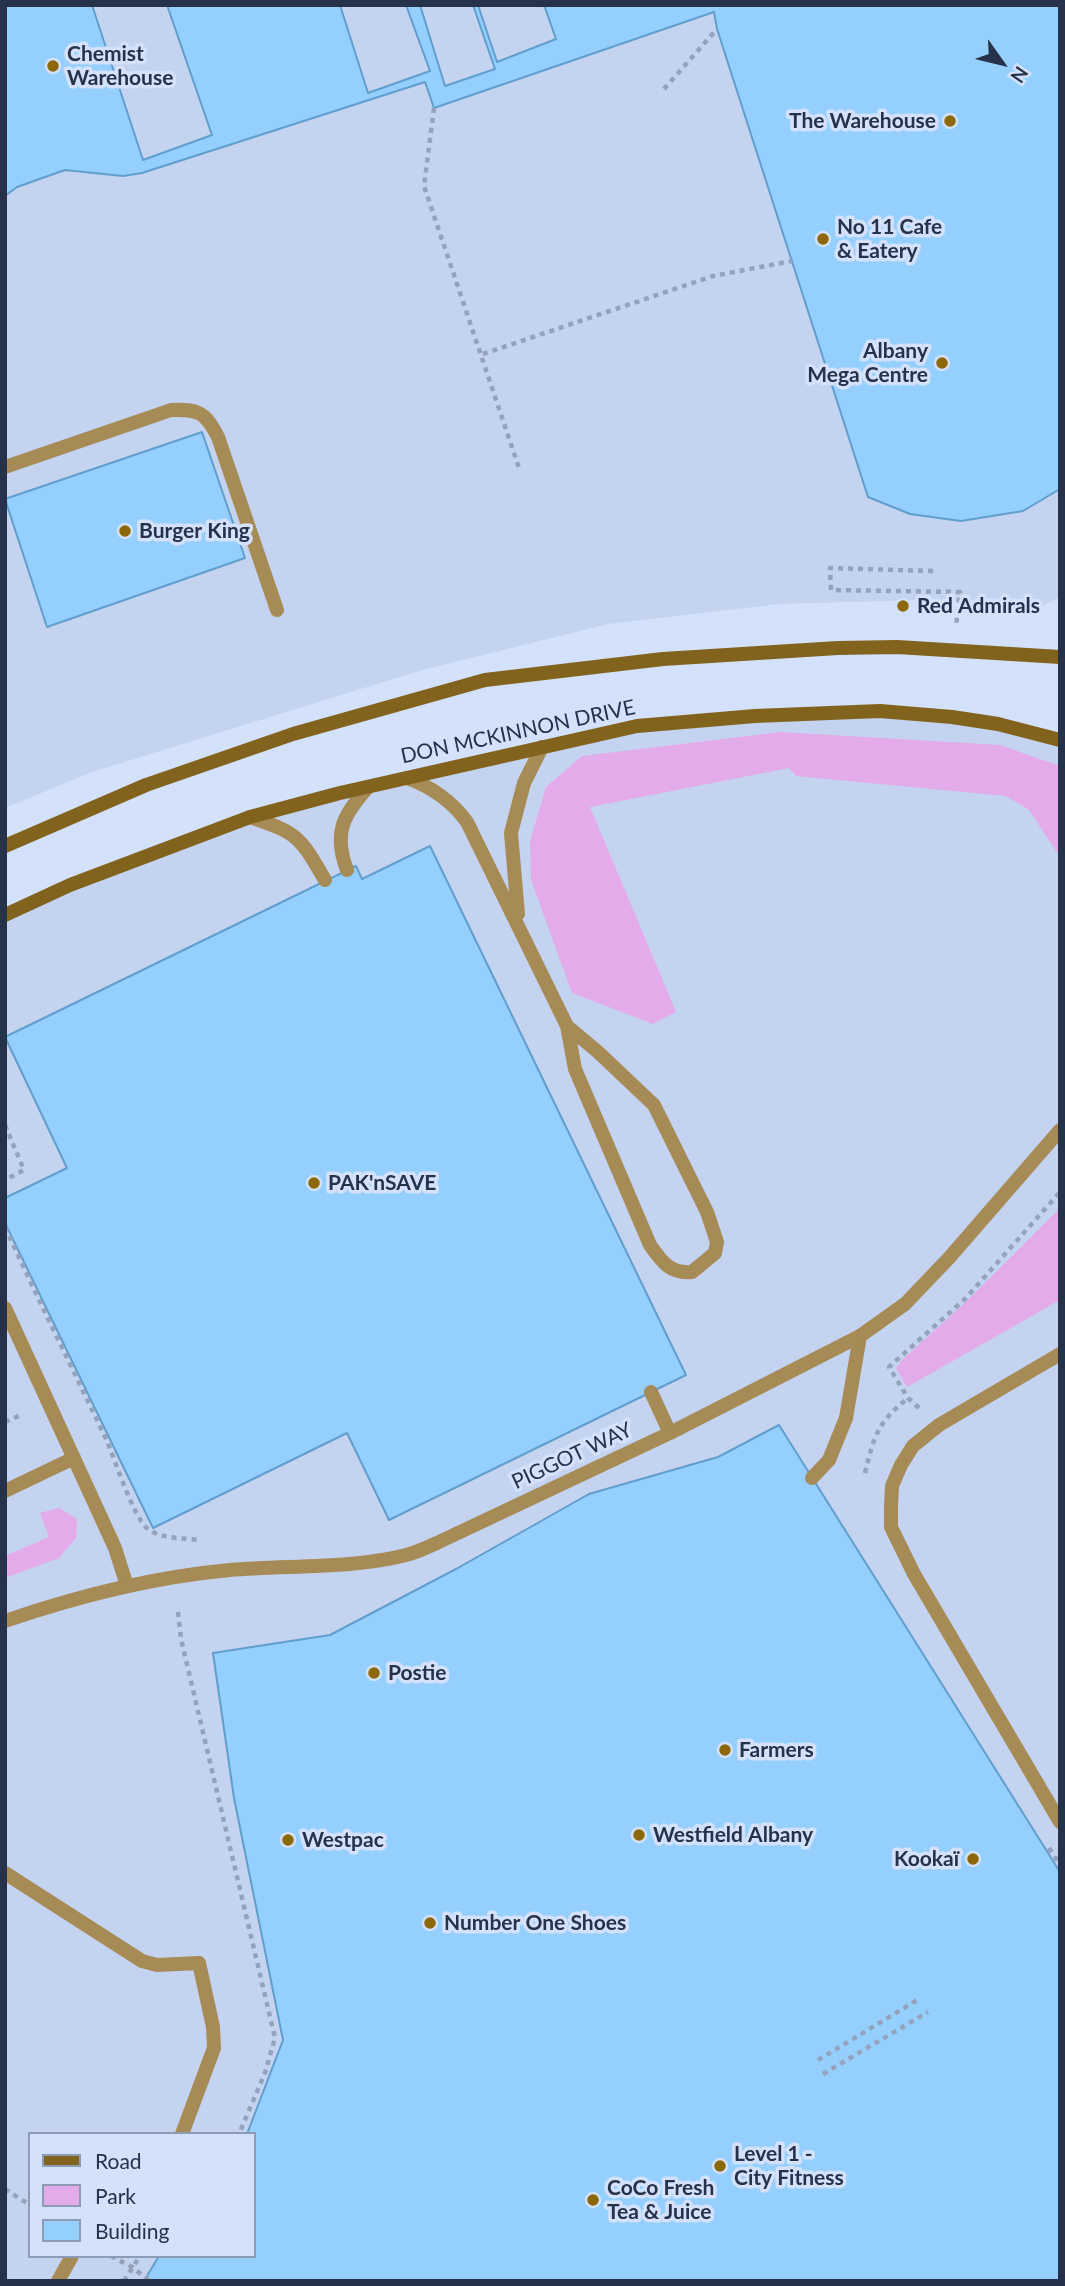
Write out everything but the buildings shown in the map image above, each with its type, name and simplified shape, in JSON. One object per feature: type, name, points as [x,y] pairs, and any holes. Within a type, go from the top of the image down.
[{"type":"main road","points":[[5,846],[146,785],[293,734],[485,680],[663,659],[838,648],[897,647],[1060,657]]},
{"type":"main road","name":"DON MCKINNON DRIVE","points":[[5,915],[70,885],[250,817],[368,786],[637,726],[755,716],[880,711],[998,724],[1060,740]]},
{"type":"street","points":[[5,467],[171,410],[193,409],[208,418],[218,437],[277,610]]},
{"type":"street","points":[[523,937],[515,898],[511,833],[524,783],[542,747]]},
{"type":"street","points":[[407,778],[426,785],[448,800],[464,818],[482,849],[567,1026],[575,1069],[650,1245],[665,1265],[674,1271],[692,1272],[715,1253],[717,1242],[707,1212],[654,1105],[567,1026]]},
{"type":"street","points":[[347,870],[340,853],[339,831],[352,805],[368,786]]},
{"type":"street","points":[[250,817],[292,833],[307,850],[325,880]]},
{"type":"street","name":"PIGGOT WAY","points":[[5,1621],[62,1602],[127,1586],[229,1570],[369,1561],[407,1555],[441,1541],[670,1433],[860,1336],[905,1304],[949,1258],[1060,1129]]},
{"type":"street","points":[[5,1308],[115,1548],[127,1586]]},
{"type":"street","points":[[812,1478],[829,1460],[846,1418],[860,1336]]},
{"type":"street","points":[[1060,1354],[939,1425],[913,1446],[892,1486],[891,1506],[891,1527],[914,1574],[1060,1822]]},
{"type":"street","points":[[651,1392],[670,1433]]},
{"type":"street","points":[[5,1491],[74,1458]]},
{"type":"street","points":[[5,1873],[142,1961],[157,1965],[199,1963],[213,2027],[214,2048],[183,2132]]},
{"type":"street","points":[[58,2281],[71,2258]]},
{"type":"path","points":[[664,89],[717,29]]},
{"type":"path","points":[[434,107],[424,186],[483,354],[520,471]]},
{"type":"path","points":[[483,354],[713,276],[792,261]]},
{"type":"path","points":[[933,571],[830,568],[831,590],[960,592],[956,634]]},
{"type":"path","points":[[5,1125],[24,1170],[5,1180]]},
{"type":"path","points":[[908,1398],[889,1367],[966,1298],[1060,1192]]},
{"type":"path","points":[[5,1227],[107,1442],[138,1516],[147,1529],[165,1536],[200,1540]]},
{"type":"path","points":[[5,1422],[23,1414]]},
{"type":"path","points":[[178,1612],[181,1639],[275,2038],[265,2073],[240,2132]]},
{"type":"path","points":[[818,2060],[919,1999]]},
{"type":"path","points":[[823,2074],[928,2012]]},
{"type":"path","points":[[5,2189],[28,2204]]},
{"type":"path","points":[[115,2258],[150,2281]]},
{"type":"path","points":[[124,2281],[139,2258]]},
{"type":"shaded area","points":[[5,5],[1060,5],[1060,597],[1041,607],[922,600],[779,604],[608,624],[419,671],[92,772],[5,808]]},
{"type":"shaded area","points":[[880,711],[1060,740],[1060,2281],[5,2281],[5,915],[250,817],[637,726]]},
{"type":"green space","points":[[781,732],[1000,745],[1060,766],[1060,857],[1029,810],[1006,796],[796,776],[789,768],[590,807],[676,1012],[653,1024],[572,993],[531,880],[530,841],[546,787],[582,756]]},
{"type":"green space","points":[[1060,1208],[1060,1300],[907,1387],[896,1368],[902,1360],[968,1300]]},
{"type":"green space","points":[[59,1508],[77,1519],[76,1538],[59,1558],[5,1578],[5,1556],[49,1537],[40,1513]]},
{"type":"place","name":"Chemist Warehouse","points":[[53,66]]},
{"type":"place","name":"The Warehouse","points":[[950,121]]},
{"type":"place","name":"No 11 Cafe & Eatery","points":[[823,239]]},
{"type":"place","name":"Albany Mega Centre","points":[[942,363]]},
{"type":"place","name":"Burger King","points":[[125,531]]},
{"type":"place","name":"Red Admirals","points":[[903,606]]},
{"type":"place","name":"PAK'nSAVE","points":[[314,1183]]},
{"type":"place","name":"Postie","points":[[374,1673]]},
{"type":"place","name":"Farmers","points":[[725,1750]]},
{"type":"place","name":"Westfield Albany","points":[[639,1835]]},
{"type":"place","name":"Westpac","points":[[288,1840]]},
{"type":"place","name":"Kookaï","points":[[973,1859]]},
{"type":"place","name":"Number One Shoes","points":[[430,1923]]},
{"type":"place","name":"Level 1 - City Fitness","points":[[720,2166]]},
{"type":"place","name":"CoCo Fresh Tea & Juice","points":[[593,2200]]}]
